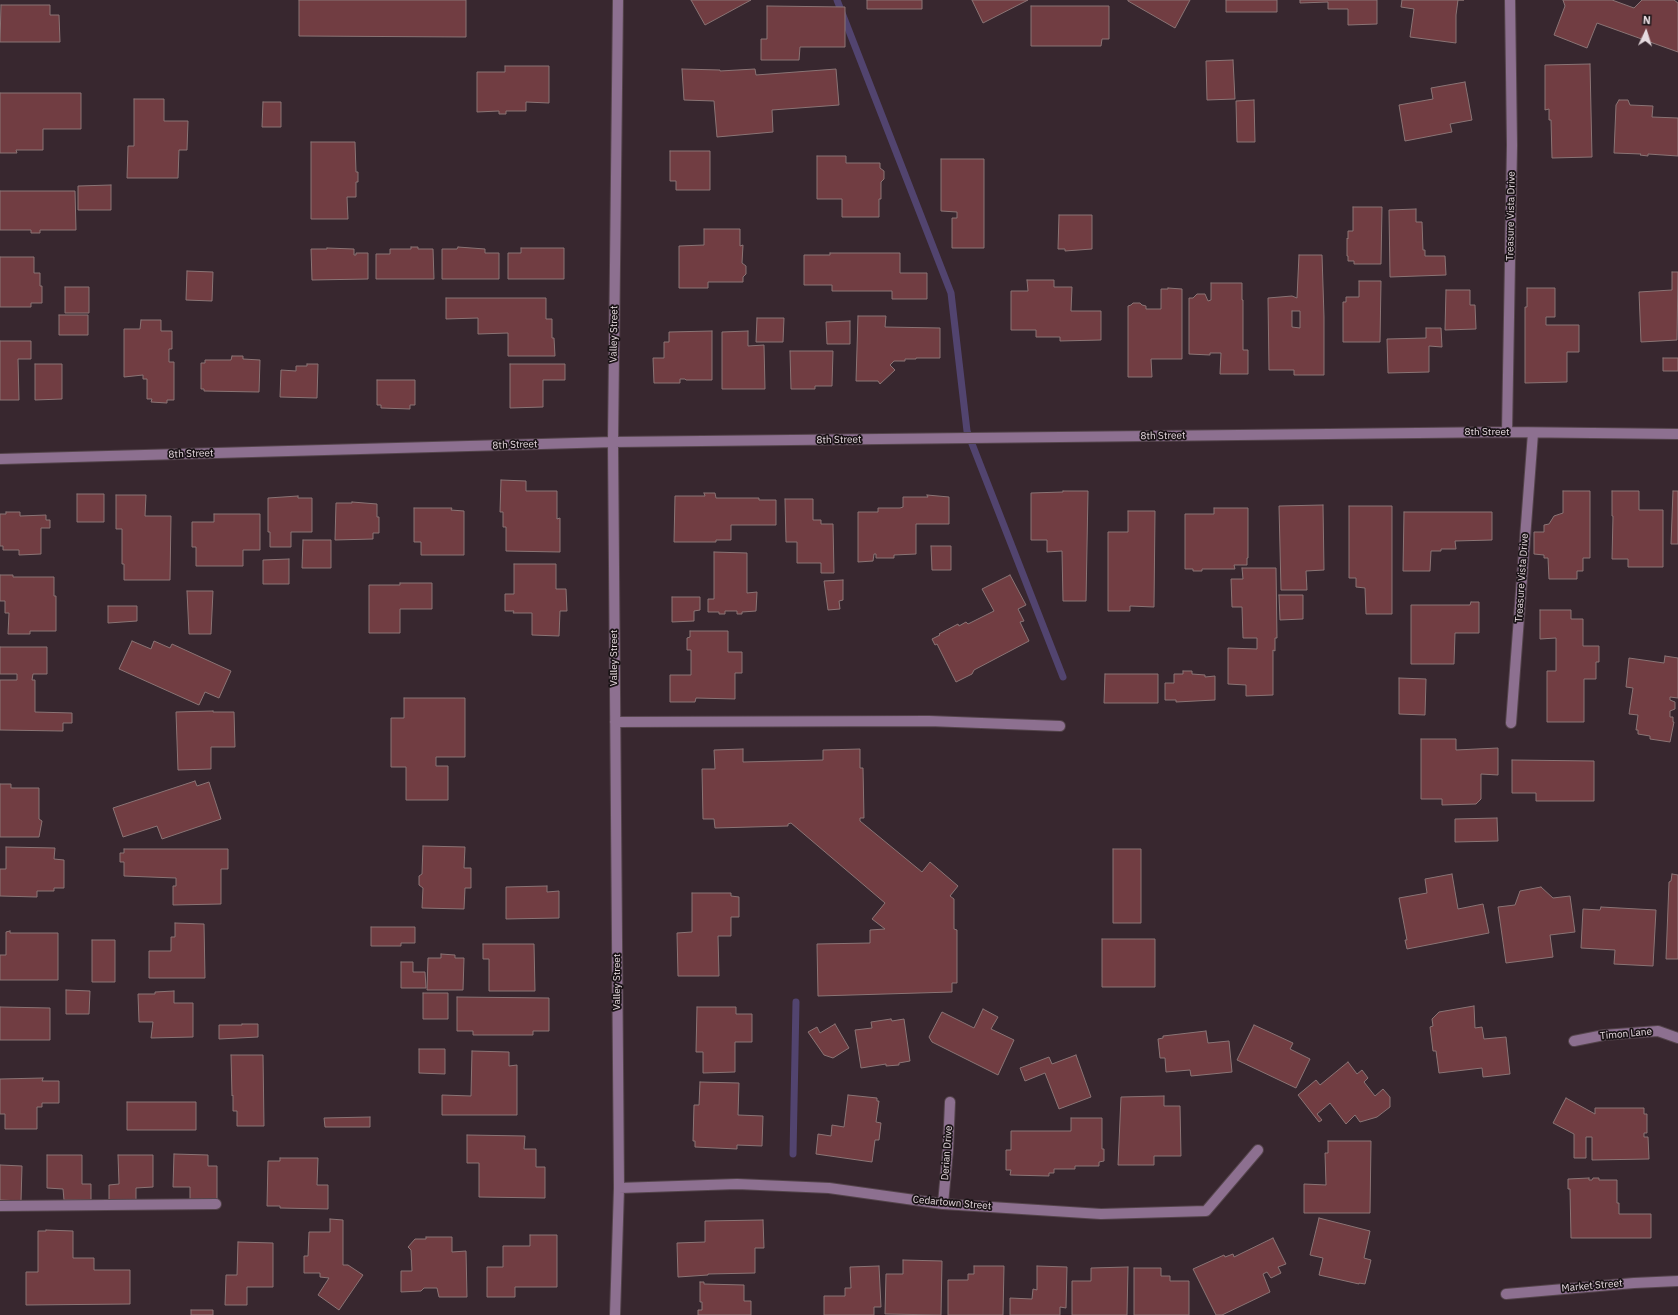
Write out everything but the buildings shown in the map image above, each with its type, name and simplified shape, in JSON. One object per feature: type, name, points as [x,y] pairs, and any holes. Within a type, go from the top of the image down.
[{"type":"street","name":"Valley Street","points":[[615,1315],[618,1188],[613,442],[618,0]]},
{"type":"street","name":"Treasure Vista Drive","points":[[1507,432],[1512,145],[1510,0]]},
{"type":"street","name":"8th Street","points":[[0,459],[613,442],[1507,432],[1678,434]]},
{"type":"street","name":"Treasure Vista Drive","points":[[1511,723],[1533,433]]},
{"type":"street","points":[[615,722],[929,721],[1060,726]]},
{"type":"street","name":"Timon Lane","points":[[1574,1041],[1604,1035],[1658,1031],[1678,1038]]},
{"type":"street","name":"Derian Drive","points":[[944,1204],[950,1102]]},
{"type":"street","name":"Cedartown Street","points":[[618,1188],[737,1184],[822,1188],[944,1204],[1100,1214],[1206,1211],[1258,1150]]},
{"type":"street","points":[[0,1206],[216,1204]]},
{"type":"street","name":"Market Street","points":[[1506,1294],[1634,1283],[1678,1281]]},
{"type":"waterway","points":[[837,0],[951,293],[967,431],[1063,677]]},
{"type":"waterway","points":[[793,1154],[796,1002]]}]
